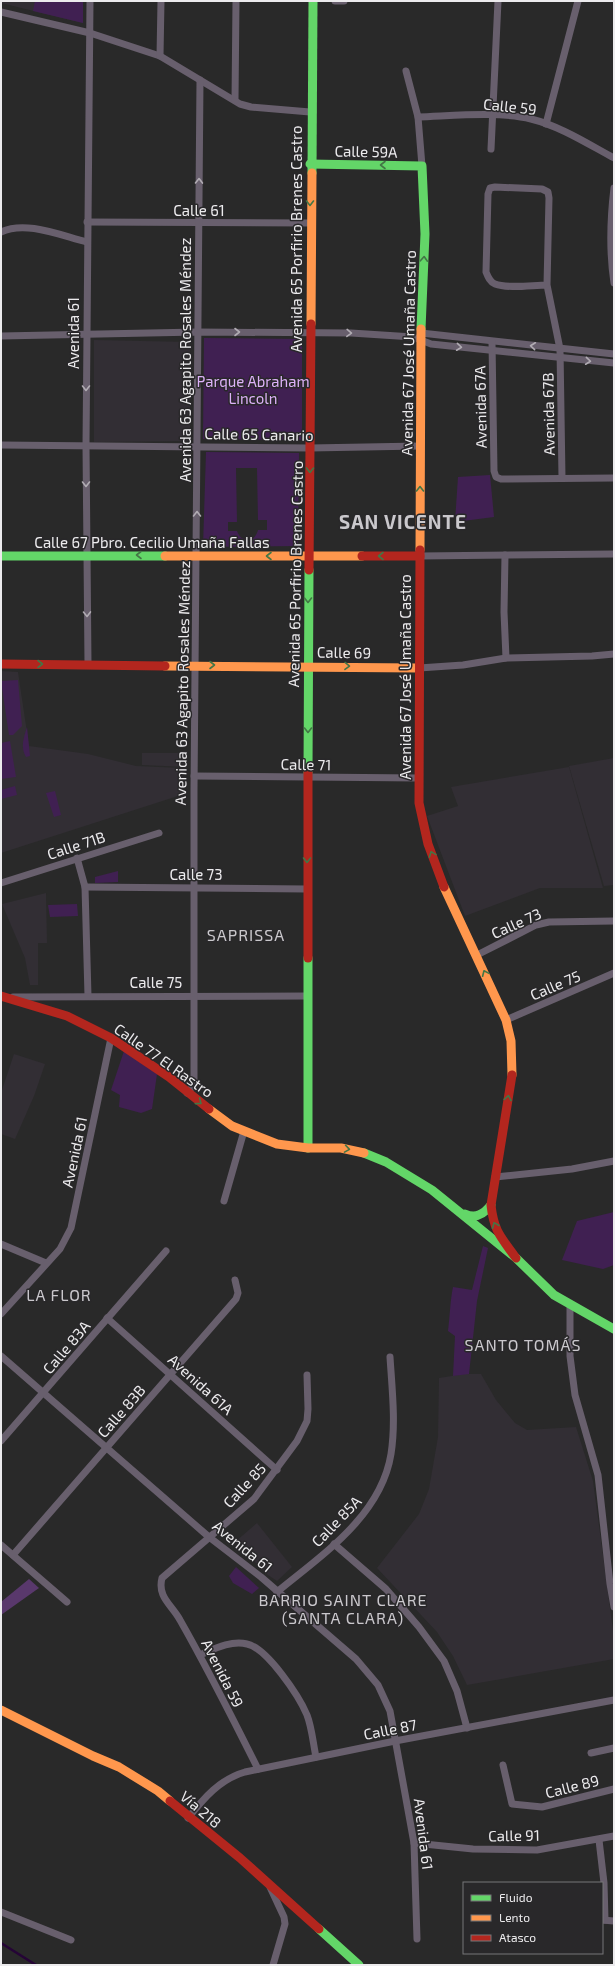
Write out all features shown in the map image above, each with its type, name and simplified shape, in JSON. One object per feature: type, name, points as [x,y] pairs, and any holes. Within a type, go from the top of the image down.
[{"type":"main road","name":"Avenida 65 Porfirio Brenes Castro","points":[[308,1148],[307,777],[310,448],[310,112],[313,1]]},
{"type":"main road","name":"Calle 59A","points":[[310,164],[422,166]]},
{"type":"main road","name":"Avenida 67 José Umaña Castro","points":[[422,166],[425,234],[421,336],[419,803],[428,844],[448,894],[506,1020],[511,1041],[513,1062],[491,1205],[493,1223],[496,1230],[516,1258]]},
{"type":"main road","name":"Calle 67 Pbro. Cecilio Umaña Fallas","points":[[1,556],[420,556]]},
{"type":"main road","name":"Calle 69","points":[[1,664],[308,665],[419,668]]},
{"type":"main road","name":"Calle 77 El Rastro","points":[[3,996],[67,1016],[112,1038],[169,1077],[187,1093],[232,1126],[277,1144],[308,1148],[341,1148],[366,1153],[386,1162],[421,1183],[461,1212],[516,1258]]},
{"type":"main road","points":[[461,1212],[467,1216],[474,1217],[482,1215],[491,1205]]},
{"type":"main road","points":[[516,1258],[554,1294],[570,1306],[614,1330]]},
{"type":"main road","name":"Vía 218","points":[[1,1710],[94,1756],[120,1767],[158,1791],[176,1805],[188,1818],[240,1858],[359,1965]]},
{"type":"street","name":"Avenida 61","points":[[88,664],[86,555],[86,335],[90,1]]},
{"type":"street","points":[[160,56],[161,1]]},
{"type":"street","points":[[235,100],[236,1]]},
{"type":"street","points":[[335,1],[344,1]]},
{"type":"street","points":[[491,149],[491,115],[498,1]]},
{"type":"street","points":[[546,124],[578,1]]},
{"type":"street","points":[[1,12],[90,33],[160,56],[235,100],[251,107],[310,112]]},
{"type":"street","name":"Avenida 67 José Umaña Castro","points":[[406,71],[418,117],[422,166]]},
{"type":"street","name":"Avenida 63 Agapito Rosales Méndez","points":[[187,1093],[192,1087],[194,1081],[194,776],[200,80]]},
{"type":"street","name":"Calle 59","points":[[418,117],[491,115],[530,118],[546,124],[614,158]]},
{"type":"street","name":"Avenida 67B","points":[[547,285],[502,285],[494,284],[488,278],[486,272],[488,194],[490,188],[542,189],[548,192],[547,285],[560,349],[562,478]]},
{"type":"street","points":[[614,188],[610,229],[610,253],[614,283]]},
{"type":"street","name":"Calle 61","points":[[87,222],[310,223]]},
{"type":"street","points":[[1,232],[19,228],[35,229],[87,242]]},
{"type":"street","points":[[1,336],[198,332],[421,336],[614,354]]},
{"type":"street","points":[[421,336],[431,344],[614,363]]},
{"type":"street","name":"Avenida 67A","points":[[492,342],[494,471],[496,476],[501,479],[562,478]]},
{"type":"street","name":"Calle 65 Canario","points":[[1,445],[310,448],[420,446]]},
{"type":"street","points":[[562,478],[614,478]]},
{"type":"street","name":"Calle 67 Pbro. Cecilio Umaña Fallas","points":[[420,556],[614,554]]},
{"type":"street","points":[[505,555],[504,612],[506,658]]},
{"type":"street","name":"Calle 69","points":[[419,668],[463,665],[506,658],[614,654]]},
{"type":"street","name":"Calle 71","points":[[194,776],[418,778]]},
{"type":"street","name":"Calle 71B","points":[[1,883],[159,833]]},
{"type":"street","points":[[77,858],[85,887],[88,996]]},
{"type":"street","name":"Calle 73","points":[[85,887],[307,888]]},
{"type":"street","name":"Calle 73","points":[[477,955],[536,925],[549,922],[614,921]]},
{"type":"street","name":"Calle 75","points":[[506,1020],[614,973]]},
{"type":"street","name":"Calle 75","points":[[3,996],[307,996]]},
{"type":"street","name":"Avenida 61","points":[[1,1314],[60,1249],[71,1228],[112,1038]]},
{"type":"street","points":[[224,1201],[244,1131]]},
{"type":"street","points":[[495,1177],[572,1169],[614,1161]]},
{"type":"street","points":[[1,1244],[46,1263]]},
{"type":"street","name":"Calle 83A","points":[[1,1441],[166,1251]]},
{"type":"street","name":"Calle 83B","points":[[13,1555],[236,1299],[238,1293],[235,1280]]},
{"type":"street","points":[[570,1306],[570,1356],[575,1395],[598,1475],[610,1542],[610,1584],[614,1607]]},
{"type":"street","name":"Avenida 61A","points":[[107,1318],[276,1470]]},
{"type":"street","name":"Avenida 61","points":[[1,1356],[209,1537],[277,1592],[356,1660],[378,1685],[390,1711],[414,1843],[417,1939]]},
{"type":"street","name":"Calle 85A","points":[[277,1592],[334,1544],[365,1512],[376,1497],[386,1476],[391,1455],[393,1433],[390,1356]]},
{"type":"street","name":"Calle 85","points":[[161,1592],[162,1578],[254,1499],[297,1441],[307,1421],[307,1375]]},
{"type":"street","points":[[334,1544],[386,1589],[420,1627],[444,1661],[457,1691],[467,1728]]},
{"type":"street","points":[[1,1545],[67,1602]]},
{"type":"street","name":"Avenida 59","points":[[161,1592],[166,1602],[178,1616],[200,1655],[258,1769]]},
{"type":"street","points":[[200,1655],[223,1646],[238,1643],[257,1647],[300,1700],[307,1716],[316,1757]]},
{"type":"street","name":"Calle 87","points":[[188,1818],[204,1798],[228,1778],[258,1769],[395,1741],[614,1700]]},
{"type":"street","points":[[591,1753],[614,1748]]},
{"type":"street","name":"Calle 89","points":[[503,1765],[512,1804],[542,1807],[614,1789]]},
{"type":"street","name":"Calle 91","points":[[414,1843],[474,1848],[537,1850],[599,1840],[614,1836]]},
{"type":"street","points":[[599,1840],[604,1883],[603,1920],[614,1920]]},
{"type":"street","points":[[268,1883],[284,1917],[285,1924],[273,1965]]},
{"type":"street","points":[[1,1912],[71,1940]]},
{"type":"shaded area","points":[[1,1],[82,1],[83,23],[1,3]]},
{"type":"shaded area","points":[[94,340],[190,342],[190,441],[94,442]]},
{"type":"shaded area","points":[[1,671],[18,672],[29,746],[88,754],[136,766],[182,768],[181,795],[1,853]]},
{"type":"shaded area","points":[[142,753],[186,753],[186,767],[142,765]]},
{"type":"shaded area","points":[[614,758],[614,885],[604,886],[569,766]]},
{"type":"shaded area","points":[[569,767],[603,888],[540,888],[465,916],[427,816],[458,806],[451,787]]},
{"type":"shaded area","points":[[46,893],[47,943],[38,943],[38,985],[30,985],[25,958],[2,904]]},
{"type":"shaded area","points":[[14,1054],[45,1064],[34,1096],[15,1139],[1,1134],[1,1093]]},
{"type":"shaded area","points":[[465,1374],[481,1374],[496,1400],[515,1423],[527,1430],[576,1427],[593,1481],[614,1638],[614,1659],[467,1685],[453,1656],[437,1632],[377,1568],[419,1514],[429,1489],[438,1437],[439,1378]]},
{"type":"shaded area","points":[[257,1523],[292,1567],[277,1581],[268,1575],[235,1542]]},
{"type":"shaded area","points":[[29,1579],[39,1588],[1,1615],[1,1602]]},
{"type":"green space","points":[[35,1],[83,1],[83,23],[33,11]]},
{"type":"green space","name":"Parque Abraham Lincoln","points":[[204,338],[302,339],[302,440],[203,439]]},
{"type":"green space","points":[[206,452],[299,453],[298,546],[203,547]],"holes":[[[236,468],[257,468],[258,520],[267,520],[267,530],[258,530],[254,537],[248,540],[242,538],[237,531],[228,531],[228,522],[237,522]]]},
{"type":"green space","points":[[490,475],[494,517],[455,522],[458,477]]},
{"type":"green space","points":[[18,680],[22,726],[13,735],[9,735],[1,681]]},
{"type":"green space","points":[[27,727],[30,756],[26,757],[23,746]]},
{"type":"green space","points":[[10,741],[16,777],[1,779],[1,743]]},
{"type":"green space","points":[[15,786],[17,795],[1,799],[1,790]]},
{"type":"green space","points":[[55,791],[61,815],[54,817],[46,793]]},
{"type":"green space","points":[[118,871],[118,882],[95,883],[95,877]]},
{"type":"green space","points":[[77,904],[78,916],[50,917],[48,905]]},
{"type":"green space","points":[[124,1051],[157,1074],[152,1109],[141,1113],[119,1107],[120,1095],[111,1090]]},
{"type":"green space","points":[[614,1212],[614,1265],[603,1269],[562,1260],[577,1221]]},
{"type":"green space","points":[[483,1246],[488,1248],[477,1301],[469,1374],[453,1376],[455,1336],[448,1331],[453,1287],[472,1290]]},
{"type":"green space","points":[[236,1567],[259,1588],[252,1594],[233,1583],[229,1576]]},
{"type":"waterway","points":[[1,1943],[36,1965]]},
{"type":"traffic: fast","points":[[312,173],[313,1]]},
{"type":"traffic: fast","points":[[310,164],[422,166],[425,234],[421,329]]},
{"type":"traffic: fast","points":[[1,556],[165,556]]},
{"type":"traffic: fast","points":[[308,772],[309,570]]},
{"type":"traffic: fast","points":[[308,958],[308,1148]]},
{"type":"traffic: fast","points":[[364,1153],[386,1162],[432,1190],[516,1258],[554,1295],[614,1329]]},
{"type":"traffic: fast","points":[[465,1214],[473,1216],[480,1215],[491,1205]]},
{"type":"traffic: fast","points":[[319,1929],[359,1965]]},
{"type":"traffic: slow","points":[[311,324],[312,173]]},
{"type":"traffic: slow","points":[[420,550],[421,329]]},
{"type":"traffic: slow","points":[[165,556],[362,556]]},
{"type":"traffic: slow","points":[[165,666],[419,668]]},
{"type":"traffic: slow","points":[[444,887],[506,1020],[511,1041],[512,1075]]},
{"type":"traffic: slow","points":[[209,1109],[232,1126],[277,1144],[308,1148],[341,1148],[364,1153]]},
{"type":"traffic: slow","points":[[1,1710],[93,1756],[119,1767],[158,1791],[170,1801]]},
{"type":"traffic: jam","points":[[309,570],[311,324]]},
{"type":"traffic: jam","points":[[420,550],[419,803],[428,844],[444,887]]},
{"type":"traffic: jam","points":[[362,556],[420,556]]},
{"type":"traffic: jam","points":[[1,664],[165,666]]},
{"type":"traffic: jam","points":[[308,772],[308,958]]},
{"type":"traffic: jam","points":[[1,996],[67,1016],[111,1038],[169,1077],[209,1109]]},
{"type":"traffic: jam","points":[[512,1075],[491,1205],[496,1228],[516,1258]]},
{"type":"traffic: jam","points":[[170,1801],[240,1858],[319,1929]]},
{"type":"district","name":"SAN VICENTE","points":[[403,521]]},
{"type":"district","name":"SAPRISSA","points":[[246,934]]},
{"type":"district","name":"LA FLOR","points":[[59,1294]]},
{"type":"district","name":"SANTO TOMÁS","points":[[523,1344]]},
{"type":"district","name":"BARRIO SAINT CLARE (SANTA CLARA)","points":[[343,1608]]}]
